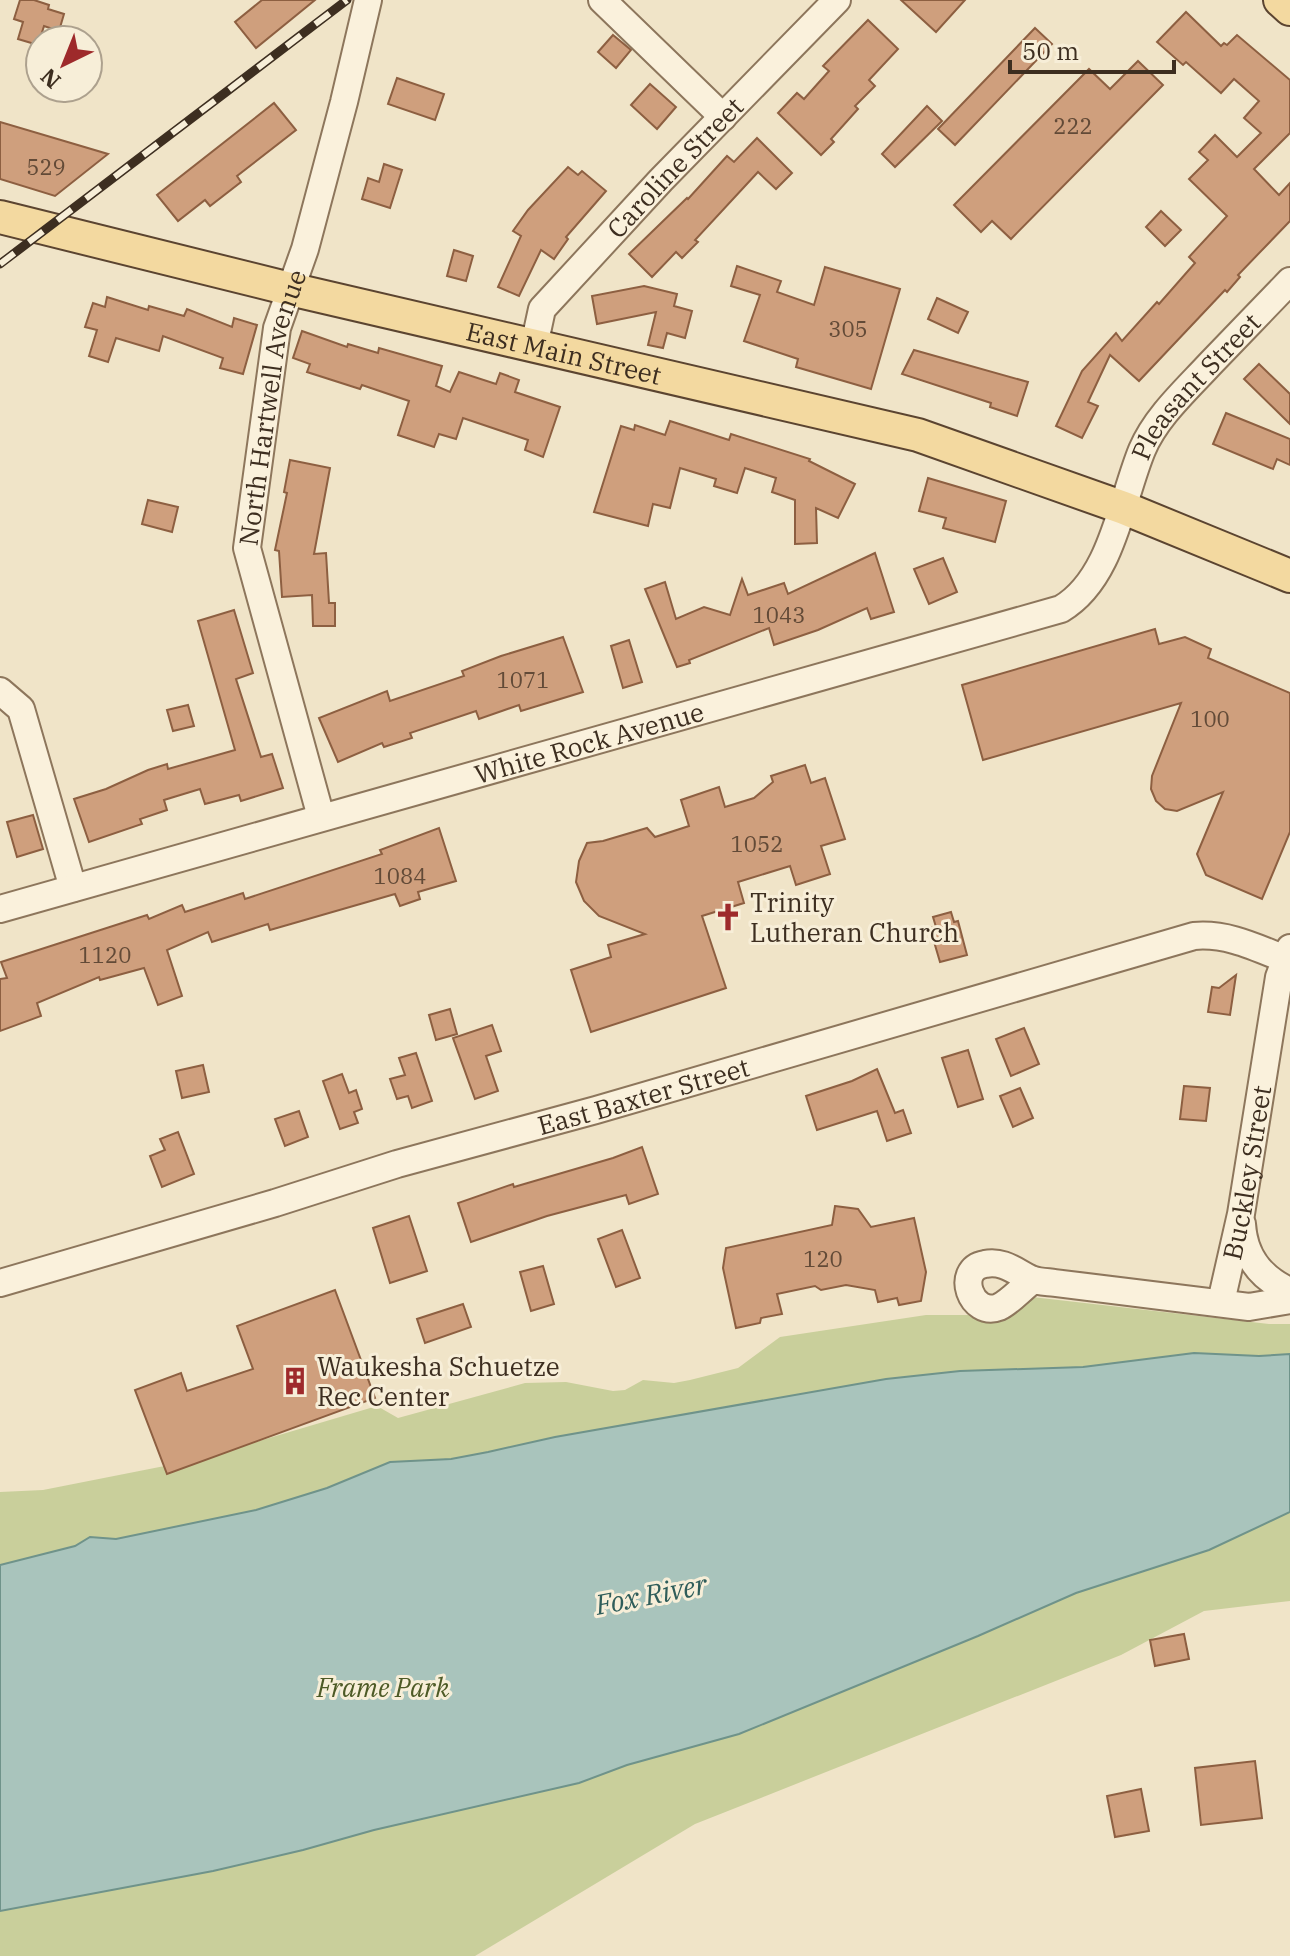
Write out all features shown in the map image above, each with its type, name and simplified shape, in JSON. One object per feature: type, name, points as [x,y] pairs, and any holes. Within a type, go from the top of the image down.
[{"type":"main road","points":[[1280,0],[1290,9]]},
{"type":"main road","name":"East Main Street","points":[[0,217],[290,289],[918,435],[1124,508],[1290,576]]},
{"type":"street","name":"North Hartwell Avenue","points":[[321,817],[247,548],[277,328],[305,249],[368,0]]},
{"type":"street","points":[[602,0],[723,117]]},
{"type":"street","name":"Caroline Street","points":[[534,346],[542,309],[661,180],[837,0]]},
{"type":"street","name":"Pleasant Street","points":[[1124,508],[1142,448],[1152,430],[1188,387],[1290,281]]},
{"type":"street","name":"White Rock Avenue","points":[[0,909],[1061,609],[1076,600],[1088,587],[1124,508]]},
{"type":"street","points":[[0,691],[21,709],[73,888]]},
{"type":"street","name":"East Baxter Street","points":[[0,1283],[397,1164],[582,1114],[1194,936],[1213,934],[1288,954]]},
{"type":"street","name":"Buckley Street","points":[[1221,1302],[1241,1214],[1279,977],[1288,954]]},
{"type":"street","points":[[1241,1214],[1247,1254],[1265,1275],[1290,1291]]},
{"type":"street","points":[[1033,1280],[1249,1307],[1290,1300]]},
{"type":"green space","name":"Frame Park","points":[[1032,1297],[1290,1324],[1290,1601],[1204,1611],[1121,1655],[695,1824],[475,1956],[0,1956],[0,1492],[43,1490],[195,1460],[377,1406],[398,1418],[525,1383],[566,1382],[613,1391],[625,1390],[643,1380],[674,1383],[690,1380],[738,1368],[780,1337],[926,1315],[970,1315],[987,1320]]},
{"type":"water","name":"Frame Park","points":[[1194,1353],[1290,1354],[1290,1512],[1209,1550],[1076,1593],[739,1734],[627,1765],[579,1783],[374,1830],[303,1850],[213,1871],[0,1911],[0,1565],[75,1546],[90,1537],[116,1539],[256,1510],[327,1488],[390,1462],[451,1459],[555,1437],[886,1379],[960,1371],[1083,1367]]},
{"type":"building","points":[[20,0],[34,0],[64,14],[61,24],[24,24],[24,41],[18,39],[23,22],[14,19]]},
{"type":"building","points":[[262,0],[315,0],[256,48],[235,22]]},
{"type":"building","points":[[901,0],[965,0],[936,32]]},
{"type":"building","points":[[1186,12],[1221,46],[1224,43],[1227,45],[1237,35],[1290,80],[1290,133],[1254,169],[1279,195],[1290,183],[1290,221],[1238,275],[1240,277],[1227,292],[1225,290],[1139,381],[1110,355],[1088,402],[1098,406],[1082,438],[1056,426],[1082,371],[1116,333],[1122,341],[1157,302],[1159,304],[1195,263],[1189,257],[1227,216],[1189,179],[1208,160],[1199,152],[1215,135],[1237,157],[1261,133],[1244,118],[1259,101],[1234,79],[1221,93],[1186,62],[1183,65],[1157,42]]},
{"type":"building","points":[[868,20],[898,49],[869,80],[875,86],[855,106],[858,109],[821,155],[778,113],[797,93],[804,99],[829,71],[823,66]]},
{"type":"building","points":[[1035,28],[1052,44],[955,145],[938,129]]},
{"type":"building","points":[[613,35],[631,50],[616,68],[598,52]]},
{"type":"building","points":[[1138,61],[1163,85],[1011,239],[992,221],[981,232],[954,205],[1089,69],[1110,89]]},
{"type":"building","points":[[397,78],[444,94],[435,120],[388,104]]},
{"type":"building","points":[[650,84],[676,107],[657,129],[631,105]]},
{"type":"building","points":[[274,103],[296,130],[237,176],[241,182],[210,206],[205,200],[178,221],[157,195]]},
{"type":"building","points":[[927,106],[942,121],[895,167],[882,154]]},
{"type":"building","points":[[0,122],[108,154],[55,196],[0,179]]},
{"type":"building","points":[[757,138],[792,173],[776,189],[758,172],[682,258],[676,252],[652,277],[629,254],[688,199],[727,156],[734,162]]},
{"type":"building","points":[[384,164],[402,170],[390,208],[362,199],[368,178],[379,182]]},
{"type":"building","points":[[568,167],[578,175],[582,171],[606,191],[566,237],[568,239],[554,259],[541,250],[519,296],[498,287],[521,236],[513,231]]},
{"type":"building","points":[[1161,211],[1181,230],[1165,246],[1146,227]]},
{"type":"building","points":[[454,250],[473,256],[466,281],[447,276]]},
{"type":"building","points":[[737,266],[781,281],[777,292],[814,305],[825,267],[900,289],[871,389],[796,367],[798,359],[744,341],[760,295],[731,286]]},
{"type":"building","points":[[644,286],[677,294],[674,306],[692,311],[685,338],[667,333],[663,348],[648,345],[656,312],[597,324],[592,296]]},
{"type":"building","points":[[107,297],[148,310],[149,306],[184,316],[187,309],[232,327],[234,318],[257,325],[243,374],[220,368],[223,358],[163,336],[159,351],[116,338],[108,362],[89,356],[97,330],[85,327],[93,303],[105,307]]},
{"type":"building","points":[[937,298],[968,312],[958,333],[928,319]]},
{"type":"building","points":[[302,331],[347,347],[348,344],[378,353],[379,348],[442,366],[436,386],[450,392],[459,372],[496,384],[500,373],[519,380],[515,392],[560,407],[543,457],[525,450],[528,440],[463,418],[456,439],[439,434],[434,447],[398,435],[409,401],[362,385],[360,389],[307,372],[310,364],[293,358]]},
{"type":"building","points":[[914,350],[1028,382],[1017,416],[990,407],[991,403],[902,374]]},
{"type":"building","points":[[1259,364],[1290,394],[1290,424],[1244,379]]},
{"type":"building","points":[[1226,413],[1290,439],[1290,465],[1277,459],[1273,469],[1213,444]]},
{"type":"building","points":[[670,421],[729,440],[731,434],[810,459],[855,484],[838,518],[816,508],[817,543],[795,544],[795,500],[772,492],[776,478],[745,468],[737,493],[714,486],[716,479],[680,468],[670,508],[653,504],[648,526],[594,512],[621,426],[634,430],[635,425],[665,435]]},
{"type":"building","points":[[290,460],[330,468],[314,554],[326,553],[329,603],[335,603],[335,626],[313,626],[312,595],[282,597],[279,551],[275,550],[287,493],[284,492]]},
{"type":"building","points":[[928,478],[1006,501],[995,542],[943,528],[946,518],[919,511]]},
{"type":"building","points":[[148,500],[178,507],[172,532],[142,524]]},
{"type":"building","points":[[875,553],[894,612],[871,619],[867,608],[774,645],[769,628],[677,667],[645,589],[665,582],[676,619],[704,607],[730,615],[742,579],[748,595],[784,583],[788,594]]},
{"type":"building","points":[[943,558],[957,592],[929,604],[914,569]]},
{"type":"building","points":[[234,610],[253,673],[236,679],[261,757],[272,754],[283,788],[241,801],[239,795],[205,804],[200,789],[164,800],[167,810],[140,819],[142,824],[89,842],[74,799],[167,764],[168,769],[235,750],[198,621]]},
{"type":"building","points":[[1155,629],[1159,644],[1185,637],[1211,649],[1208,658],[1290,693],[1290,832],[1262,899],[1206,875],[1197,854],[1223,792],[1177,811],[1165,809],[1156,801],[1151,789],[1152,776],[1181,703],[983,760],[962,685]]},
{"type":"building","points":[[563,637],[583,692],[521,711],[519,705],[479,719],[476,711],[410,733],[412,738],[384,747],[382,743],[338,762],[319,718],[387,691],[390,701],[464,676],[462,671],[501,656]]},
{"type":"building","points":[[629,640],[642,682],[623,688],[611,646]]},
{"type":"building","points":[[188,705],[194,726],[173,731],[167,710]]},
{"type":"building","points":[[805,765],[811,783],[825,778],[845,839],[821,846],[830,874],[796,885],[790,866],[738,882],[744,903],[702,916],[726,988],[591,1032],[571,970],[611,957],[608,945],[645,934],[599,916],[584,901],[576,882],[579,861],[587,843],[647,828],[655,837],[689,826],[681,800],[719,787],[725,807],[754,798],[773,782],[771,776]]},
{"type":"building","points":[[33,815],[43,849],[17,857],[7,822]]},
{"type":"building","points":[[439,828],[456,881],[418,892],[420,899],[400,906],[395,894],[270,930],[268,924],[212,942],[208,932],[167,950],[182,996],[158,1005],[144,968],[100,980],[99,977],[37,1003],[41,1016],[0,1031],[0,979],[7,978],[1,962],[147,915],[149,919],[182,905],[185,912],[243,893],[245,899],[382,854],[380,850]]},
{"type":"building","points":[[951,912],[954,922],[958,921],[967,955],[940,962],[930,928],[936,927],[933,917]]},
{"type":"building","points":[[1236,975],[1230,1015],[1208,1012],[1212,987],[1219,988]]},
{"type":"building","points":[[450,1009],[457,1034],[436,1040],[429,1015]]},
{"type":"building","points":[[492,1025],[501,1051],[486,1056],[498,1091],[475,1099],[453,1038]]},
{"type":"building","points":[[1024,1028],[1039,1064],[1011,1076],[996,1039]]},
{"type":"building","points":[[968,1050],[983,1099],[958,1107],[942,1058]]},
{"type":"building","points":[[416,1053],[432,1101],[412,1108],[408,1096],[397,1099],[390,1079],[405,1075],[399,1058]]},
{"type":"building","points":[[203,1065],[209,1092],[182,1098],[176,1071]]},
{"type":"building","points":[[877,1069],[895,1113],[903,1110],[911,1133],[887,1141],[877,1111],[817,1130],[806,1096]]},
{"type":"building","points":[[342,1074],[349,1093],[356,1090],[362,1109],[354,1112],[358,1123],[340,1129],[323,1081]]},
{"type":"building","points":[[1184,1086],[1210,1088],[1206,1121],[1180,1119]]},
{"type":"building","points":[[1020,1088],[1033,1118],[1013,1127],[1000,1096]]},
{"type":"building","points":[[299,1111],[308,1137],[285,1146],[275,1119]]},
{"type":"building","points":[[178,1132],[194,1174],[162,1187],[150,1156],[165,1150],[160,1139]]},
{"type":"building","points":[[642,1147],[658,1194],[629,1204],[626,1195],[547,1216],[471,1242],[458,1203]]},
{"type":"building","points":[[835,1206],[858,1209],[871,1227],[914,1218],[926,1272],[921,1301],[899,1305],[897,1298],[878,1302],[875,1290],[846,1285],[821,1290],[815,1286],[777,1294],[782,1314],[736,1328],[723,1268],[726,1248],[832,1225]]},
{"type":"building","points":[[409,1216],[427,1271],[390,1283],[373,1228]]},
{"type":"building","points":[[622,1230],[640,1278],[616,1287],[598,1239]]},
{"type":"building","points":[[543,1266],[554,1304],[531,1311],[520,1272]]},
{"type":"building","name":"Waukesha Schuetze Rec Center","points":[[335,1290],[375,1398],[167,1474],[135,1390],[181,1373],[187,1391],[253,1369],[237,1326]]},
{"type":"building","points":[[463,1304],[471,1327],[425,1343],[417,1319]]},
{"type":"building","points":[[1184,1634],[1189,1659],[1155,1666],[1150,1640]]},
{"type":"building","points":[[1255,1761],[1262,1818],[1201,1825],[1195,1768]]},
{"type":"building","points":[[1141,1789],[1149,1831],[1115,1837],[1107,1796]]},
{"type":"railway","points":[[0,264],[347,0]]},
{"type":"place","name":"Trinity Lutheran Church","points":[[728,917]]},
{"type":"place","name":"Waukesha Schuetze Rec Center","points":[[295,1381]]},
{"type":"water label","name":"Fox River","points":[[651,1594]]}]
